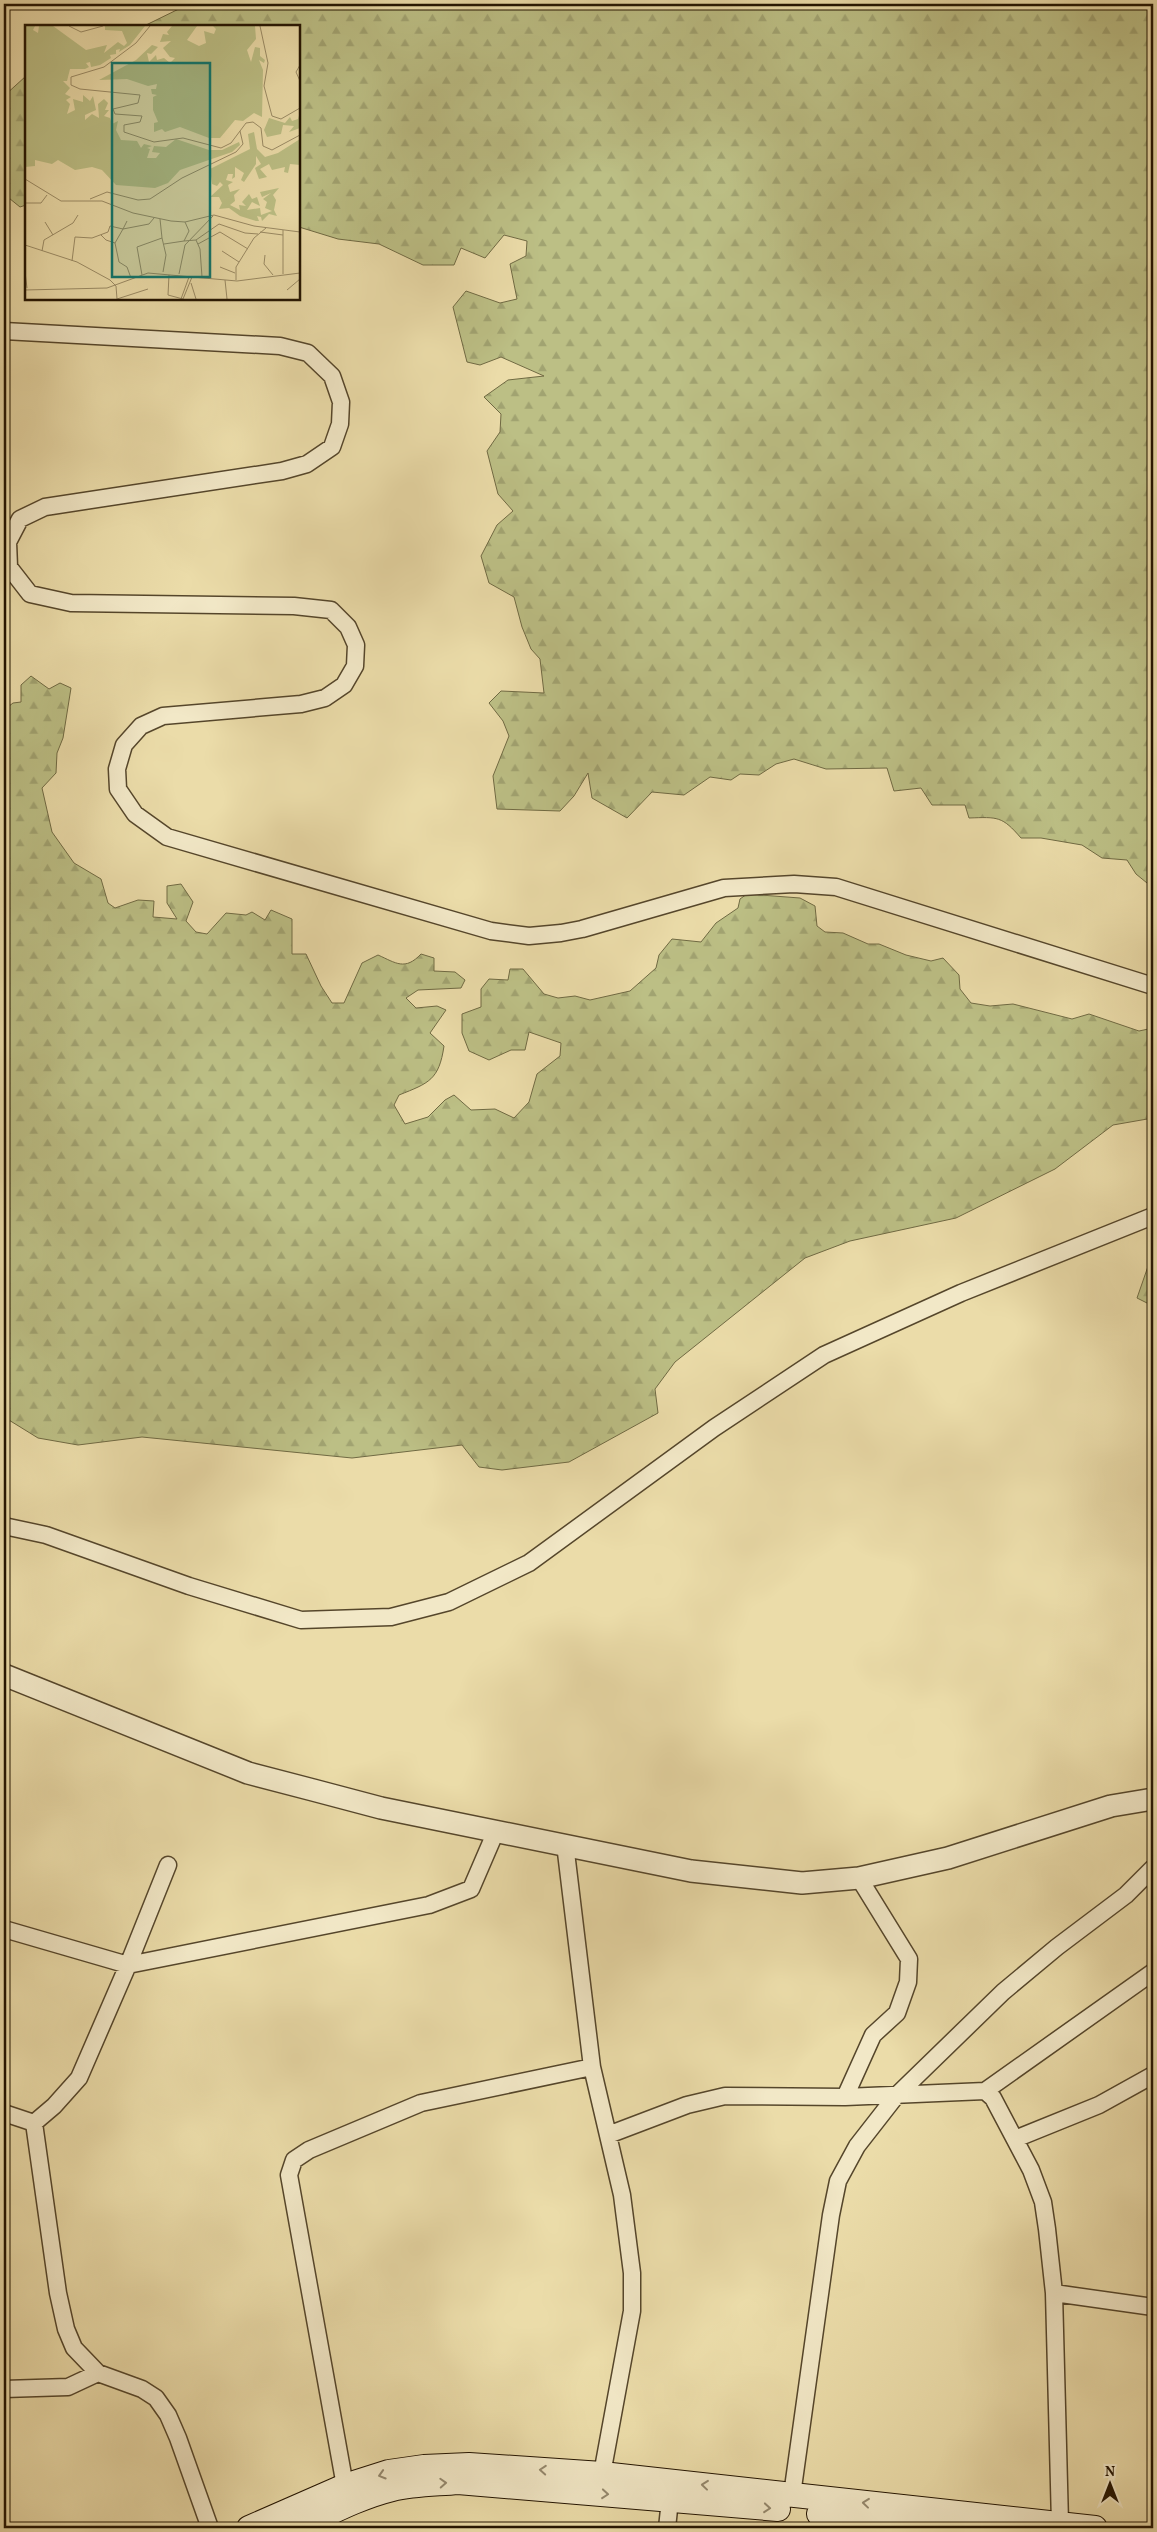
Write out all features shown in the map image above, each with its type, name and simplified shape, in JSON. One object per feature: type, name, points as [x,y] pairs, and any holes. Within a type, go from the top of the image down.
[{"type":"main road","points":[[298,2528],[349,2494],[389,2472],[424,2467],[469,2465],[602,2474],[792,2495],[916,2523]]},
{"type":"main road","points":[[249,2528],[349,2494],[391,2490],[424,2484],[458,2482],[916,2523],[953,2521],[1060,2523],[1095,2528]]},
{"type":"street","points":[[4,331],[280,346],[308,354],[332,376],[341,402],[340,424],[332,447],[307,464],[282,471],[45,508],[20,519],[8,542],[9,567],[30,594],[71,603],[294,606],[331,610],[348,627],[356,644],[356,666],[344,685],[325,698],[301,704],[163,716],[140,726],[124,745],[117,769],[118,789],[135,814],[167,837],[491,930],[529,936],[582,929],[724,888],[777,885],[836,887],[1153,986]]},
{"type":"street","points":[[4,1526],[46,1535],[189,1586],[302,1620],[391,1617],[449,1602],[529,1563],[714,1428],[824,1356],[961,1292],[1153,1216]]},
{"type":"street","points":[[4,1675],[248,1773],[380,1808],[701,1872],[802,1883],[859,1878],[948,1858],[1111,1806],[1153,1799]]},
{"type":"street","points":[[4,1929],[128,1965],[429,1905],[471,1889],[496,1831]]},
{"type":"street","points":[[565,1844],[592,2067],[622,2195],[632,2273],[632,2311],[602,2474]]},
{"type":"street","points":[[34,2123],[54,2106],[79,2078],[128,1965],[168,1865]]},
{"type":"street","points":[[792,2495],[831,2215],[838,2181],[867,2130],[896,2096],[1002,1992],[1057,1947],[1126,1895],[1153,1868]]},
{"type":"street","points":[[846,2097],[873,2035],[897,2013],[908,1982],[909,1959],[859,1878]]},
{"type":"street","points":[[608,2136],[687,2105],[725,2096],[846,2097],[985,2091],[1153,1972]]},
{"type":"street","points":[[349,2494],[289,2175],[294,2160],[309,2150],[421,2104],[592,2067]]},
{"type":"street","points":[[1015,2139],[1099,2105],[1153,2075]]},
{"type":"street","points":[[985,2091],[993,2098],[1032,2170],[1043,2202],[1054,2293],[1060,2523]]},
{"type":"street","points":[[4,2113],[34,2123]]},
{"type":"street","points":[[34,2123],[58,2293],[66,2329],[74,2348],[98,2373],[142,2390],[156,2398],[168,2415],[210,2528]]},
{"type":"street","points":[[1054,2293],[1153,2307]]},
{"type":"street","points":[[4,2389],[68,2387],[98,2373]]},
{"type":"street","points":[[667,2528],[670,2500]]},
{"type":"green space","points":[[189,4],[1153,4],[1153,883],[1147,883],[1136,874],[1127,860],[1102,858],[1082,845],[1041,838],[1021,838],[1009,825],[999,819],[969,818],[965,805],[932,805],[921,788],[894,791],[887,768],[826,769],[794,759],[776,764],[759,775],[740,774],[731,780],[710,777],[684,795],[652,792],[627,818],[592,798],[588,773],[574,796],[560,811],[497,809],[493,776],[509,736],[503,721],[489,703],[501,691],[544,693],[540,659],[531,649],[522,627],[514,597],[489,583],[481,556],[497,525],[513,511],[498,494],[487,451],[500,432],[501,414],[484,397],[508,380],[544,376],[501,357],[480,365],[467,362],[453,307],[466,291],[500,303],[517,299],[510,264],[526,256],[527,241],[504,235],[485,258],[461,248],[454,265],[423,265],[379,244],[338,239],[300,227],[300,25],[146,25]]},
{"type":"green space","points":[[25,77],[25,205],[20,207],[4,194],[4,96]]},
{"type":"green space","points":[[31,676],[49,689],[60,683],[71,688],[63,738],[57,753],[56,773],[42,788],[52,832],[74,863],[101,879],[108,903],[115,908],[138,900],[154,901],[153,917],[177,919],[167,903],[167,886],[181,884],[193,902],[186,921],[196,932],[207,934],[226,913],[246,915],[252,912],[265,920],[271,910],[292,919],[292,954],[306,954],[321,986],[332,1003],[344,1003],[362,963],[378,955],[395,963],[405,964],[421,954],[434,958],[434,971],[455,972],[465,980],[461,988],[418,990],[406,998],[416,1008],[437,1006],[446,1010],[430,1033],[444,1046],[439,1066],[431,1079],[399,1095],[394,1105],[405,1124],[428,1117],[445,1100],[454,1095],[471,1110],[495,1109],[514,1118],[529,1102],[537,1074],[560,1056],[561,1043],[529,1032],[525,1050],[511,1050],[489,1060],[469,1051],[462,1033],[462,1014],[481,1007],[481,989],[489,979],[508,980],[510,969],[523,969],[544,994],[558,998],[575,996],[590,1000],[630,991],[656,968],[659,955],[672,939],[701,942],[716,923],[738,908],[740,899],[747,894],[800,898],[815,906],[817,926],[825,932],[843,933],[868,944],[879,944],[906,955],[931,961],[943,958],[959,975],[960,989],[971,1003],[990,1006],[1013,1004],[1072,1019],[1089,1014],[1139,1031],[1153,1028],[1153,1118],[1113,1125],[1055,1169],[956,1218],[850,1241],[805,1258],[675,1362],[655,1389],[658,1413],[569,1462],[502,1470],[479,1467],[462,1445],[352,1458],[142,1437],[78,1445],[38,1438],[4,1417],[4,710],[13,703],[21,702],[21,685]]},
{"type":"green space","points":[[1153,1252],[1153,1306],[1137,1298]]}]
